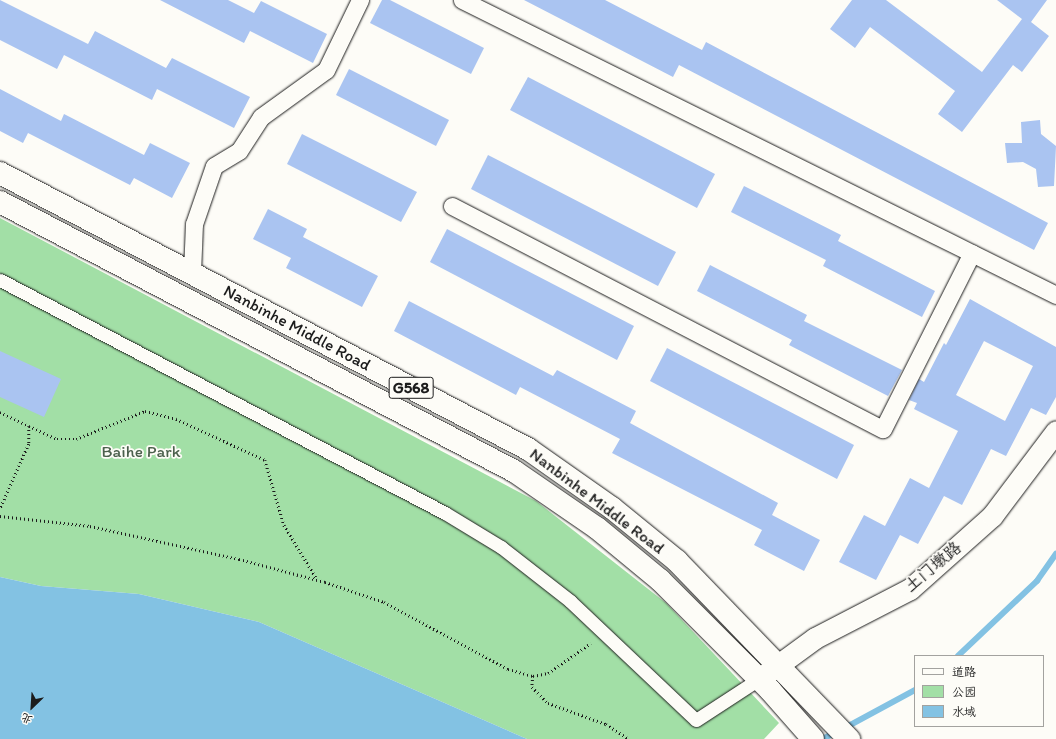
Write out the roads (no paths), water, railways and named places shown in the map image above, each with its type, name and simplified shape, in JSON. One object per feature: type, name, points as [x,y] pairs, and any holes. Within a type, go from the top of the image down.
[{"type":"highway","name":"Nanbinhe Middle Road","points":[[0,173],[528,449],[612,508],[677,561],[849,739]]},
{"type":"highway","name":"Nanbinhe Middle Road","points":[[0,202],[514,471],[597,528],[660,580],[759,679],[794,720],[813,739]]},
{"type":"street","points":[[192,273],[194,224],[214,166],[239,151],[261,117],[326,70],[360,0]]},
{"type":"street","points":[[473,2],[1056,295]]},
{"type":"street","points":[[452,206],[882,429],[972,253]]},
{"type":"street","points":[[0,280],[445,513],[501,547],[570,601],[696,720],[759,679]]},
{"type":"street","name":"土门墩路","points":[[759,679],[815,638],[910,589],[992,516],[1056,432]]},
{"type":"water","points":[[0,577],[41,586],[139,594],[259,622],[527,739],[0,739]]},
{"type":"waterway","points":[[959,655],[1037,581],[1056,554]]},
{"type":"waterway","points":[[845,728],[914,691]]},
{"type":"waterway","points":[[823,739],[836,732]]},
{"type":"park label","name":"Baihe Park","points":[[141,452]]}]
